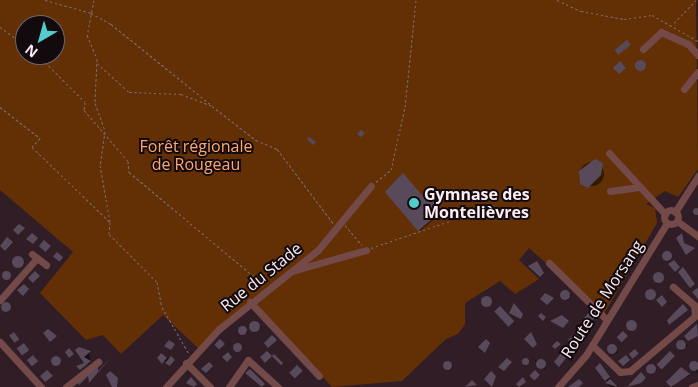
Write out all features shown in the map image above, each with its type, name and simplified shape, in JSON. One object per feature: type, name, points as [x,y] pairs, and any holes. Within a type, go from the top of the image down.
[{"type":"street","points":[[643,49],[661,32],[688,44],[698,55]]},
{"type":"street","points":[[684,88],[698,72]]},
{"type":"street","points":[[609,153],[665,214],[667,223],[677,221]]},
{"type":"street","points":[[698,176],[675,212],[677,221],[698,236]]},
{"type":"street","name":"Rue du Stade","points":[[166,387],[186,363],[250,302],[290,271],[337,229],[371,186]]},
{"type":"street","points":[[610,191],[640,187]]},
{"type":"street","points":[[665,214],[675,212]]},
{"type":"street","name":"Route de Morsang","points":[[558,387],[592,345],[667,223]]},
{"type":"street","points":[[290,271],[366,250]]},
{"type":"street","points":[[0,300],[35,256],[46,265]]},
{"type":"street","points":[[548,263],[607,320]]},
{"type":"street","points":[[592,345],[624,374],[697,311],[681,290],[673,287]]},
{"type":"street","points":[[250,302],[319,376]]},
{"type":"street","points":[[0,342],[41,387]]},
{"type":"street","points":[[229,387],[248,360],[278,387]]},
{"type":"street","points":[[66,387],[98,362]]},
{"type":"street","points":[[186,363],[210,387]]},
{"type":"street","points":[[692,387],[698,385]]},
{"type":"path","points":[[44,0],[91,12],[256,140],[277,149],[337,229]]},
{"type":"path","points":[[94,0],[87,35],[96,63],[95,103],[104,135],[100,165],[110,222],[109,234],[157,282],[162,307],[192,357]]},
{"type":"path","points":[[371,186],[391,170],[405,107],[416,0]]},
{"type":"path","points":[[557,0],[624,19],[652,15],[673,23],[698,41]]},
{"type":"path","points":[[673,23],[696,0]]},
{"type":"path","points":[[0,27],[15,38]]},
{"type":"path","points":[[96,63],[129,92],[180,94],[212,106]]},
{"type":"path","points":[[48,65],[85,102],[84,110],[128,161],[130,172],[267,288]]},
{"type":"path","points":[[0,106],[40,138],[32,147],[110,222]]},
{"type":"path","points":[[343,223],[366,250],[450,221]]},
{"type":"green space","name":"Forêt régionale de Rougeau","points":[[0,0],[696,0],[698,169],[678,197],[665,191],[646,204],[655,208],[657,223],[604,314],[529,248],[519,260],[539,279],[515,294],[500,281],[465,303],[465,324],[458,334],[446,339],[402,381],[332,387],[252,301],[198,348],[163,315],[121,354],[103,335],[86,340],[40,293],[73,252],[0,190]]},
{"type":"building","points":[[627,40],[631,45],[618,55],[615,50]]},
{"type":"building","points":[[640,59],[646,65],[640,71],[634,65]]},
{"type":"building","points":[[620,61],[626,68],[619,74],[613,68]]},
{"type":"building","points":[[361,130],[365,133],[361,137],[357,134]]},
{"type":"building","points":[[309,137],[316,142],[313,145],[307,139]]},
{"type":"building","points":[[595,159],[603,163],[601,175],[588,188],[580,184],[579,171]]},
{"type":"building","name":"Gymnase des Montelièvres","points":[[403,173],[426,200],[430,197],[443,210],[418,231],[385,192]],"holes":[[[428,208],[431,212],[428,215],[424,211]]]},
{"type":"building","points":[[696,207],[700,211],[696,215],[692,211]]},
{"type":"building","points":[[19,224],[25,228],[18,235],[13,230]]},
{"type":"building","points":[[32,233],[38,238],[33,244],[26,239]]},
{"type":"building","points":[[682,233],[684,243],[695,248],[686,255],[676,238]]},
{"type":"building","points":[[7,237],[13,242],[5,251],[0,246]]},
{"type":"building","points":[[44,240],[51,246],[46,252],[39,246]]},
{"type":"building","points":[[665,251],[669,251],[672,256],[671,260],[665,261],[662,258],[662,254]]},
{"type":"building","points":[[57,252],[63,257],[59,262],[53,257]]},
{"type":"building","points":[[18,256],[24,262],[18,268],[12,262]]},
{"type":"building","points":[[674,260],[680,267],[675,272],[668,264]]},
{"type":"building","points":[[537,261],[544,273],[540,277],[528,266]]},
{"type":"building","points":[[683,267],[695,284],[690,288],[678,272]]},
{"type":"building","points":[[6,270],[11,275],[6,280],[1,275]]},
{"type":"building","points":[[35,271],[40,276],[33,283],[28,278]]},
{"type":"building","points":[[656,272],[660,272],[663,277],[662,281],[656,282],[653,279],[653,275]]},
{"type":"building","points":[[24,284],[29,289],[23,296],[17,290]]},
{"type":"building","points":[[648,289],[652,289],[655,294],[654,298],[648,299],[645,296],[645,292]]},
{"type":"building","points":[[698,289],[698,299],[692,292]]},
{"type":"building","points":[[565,290],[570,295],[565,300],[560,295]]},
{"type":"building","points":[[545,293],[554,298],[547,305],[540,299]]},
{"type":"building","points":[[662,295],[667,302],[662,307],[656,300]]},
{"type":"building","points":[[484,296],[488,296],[491,301],[490,305],[484,306],[481,303],[481,299]]},
{"type":"building","points":[[6,302],[11,307],[6,312],[1,307]]},
{"type":"building","points":[[514,303],[523,314],[521,319],[509,313]]},
{"type":"building","points":[[683,304],[688,310],[669,325],[667,320]]},
{"type":"building","points":[[500,306],[514,321],[508,327],[494,311]]},
{"type":"building","points":[[591,310],[597,317],[589,323],[584,318]]},
{"type":"building","points":[[541,313],[546,317],[543,321],[538,316]]},
{"type":"building","points":[[562,315],[569,321],[563,328],[550,321]]},
{"type":"building","points":[[631,319],[637,325],[631,331],[625,325]]},
{"type":"building","points":[[254,320],[260,326],[254,332],[248,326]]},
{"type":"building","points":[[697,324],[698,336],[688,341],[684,336]]},
{"type":"building","points":[[242,325],[247,330],[242,335],[237,330]]},
{"type":"building","points":[[48,329],[57,336],[50,342],[43,333]]},
{"type":"building","points":[[623,331],[628,336],[622,342],[617,337]]},
{"type":"building","points":[[14,332],[19,339],[14,343],[9,336]]},
{"type":"building","points":[[531,332],[537,344],[533,348],[524,339]]},
{"type":"building","points":[[575,332],[581,337],[574,346],[568,340]]},
{"type":"building","points":[[272,335],[277,340],[268,348],[264,343]]},
{"type":"building","points":[[220,339],[225,344],[219,350],[214,345]]},
{"type":"building","points":[[486,339],[490,343],[485,353],[478,347]]},
{"type":"building","points":[[169,340],[175,344],[171,350],[164,346]]},
{"type":"building","points":[[679,340],[683,340],[686,345],[685,349],[679,350],[676,347],[676,343]]},
{"type":"building","points":[[557,341],[561,344],[555,349],[552,346]]},
{"type":"building","points":[[24,343],[29,350],[22,356],[17,348]]},
{"type":"building","points":[[237,343],[241,347],[237,351],[233,347]]},
{"type":"building","points":[[612,344],[617,349],[612,354],[607,349]]},
{"type":"building","points":[[79,347],[91,351],[84,357],[91,361],[80,370],[76,366],[84,363],[75,350]]},
{"type":"building","points":[[69,348],[74,354],[69,358],[65,352]]},
{"type":"building","points":[[635,349],[639,354],[633,359],[629,354]]},
{"type":"building","points":[[267,351],[272,356],[265,363],[260,357]]},
{"type":"building","points":[[670,351],[675,356],[662,369],[657,364]]},
{"type":"building","points":[[228,352],[232,357],[227,362],[222,357]]},
{"type":"building","points":[[161,353],[167,358],[162,364],[157,358]]},
{"type":"building","points":[[561,353],[566,358],[559,367],[554,362]]},
{"type":"building","points":[[274,354],[283,363],[281,365],[272,356]]},
{"type":"building","points":[[33,355],[38,361],[32,366],[27,360]]},
{"type":"building","points":[[626,355],[630,360],[623,366],[618,361]]},
{"type":"building","points":[[54,356],[58,356],[61,361],[60,365],[54,366],[51,363],[51,359]]},
{"type":"building","points":[[112,356],[89,383],[88,376],[79,385],[76,381],[98,365],[98,371]]},
{"type":"building","points":[[171,356],[175,360],[170,366],[165,363]]},
{"type":"building","points":[[507,358],[512,362],[504,371],[498,367]]},
{"type":"building","points":[[525,358],[528,361],[525,364],[522,361]]},
{"type":"building","points":[[539,359],[543,359],[546,364],[545,368],[539,369],[536,366],[536,362]]},
{"type":"building","points":[[447,360],[452,365],[447,370],[442,365]]},
{"type":"building","points":[[692,361],[696,361],[699,366],[698,370],[692,371],[689,368],[689,364]]},
{"type":"building","points":[[209,362],[213,366],[206,373],[201,369]]},
{"type":"building","points":[[600,363],[610,377],[605,381],[595,368]]},
{"type":"building","points":[[651,364],[656,369],[651,374],[646,369]]},
{"type":"building","points":[[297,365],[303,371],[295,378],[289,373]]},
{"type":"building","points":[[681,367],[690,374],[671,387],[666,382]]},
{"type":"building","points":[[250,369],[265,384],[262,387],[245,373]]},
{"type":"building","points":[[47,370],[53,376],[45,382],[40,376]]},
{"type":"building","points":[[535,370],[540,375],[534,381],[529,376]]},
{"type":"building","points":[[110,371],[118,378],[117,387],[112,387],[106,375]]},
{"type":"building","points":[[491,371],[496,376],[492,387],[484,379]]},
{"type":"building","points":[[641,372],[646,378],[641,383],[627,387]]},
{"type":"building","points":[[191,377],[197,384],[194,387],[186,383]]},
{"type":"building","points":[[523,377],[526,382],[519,387],[516,384]]},
{"type":"building","points":[[579,379],[583,383],[579,387],[568,387]]},
{"type":"building","points":[[610,379],[616,385],[617,387],[605,383]]},
{"type":"building","points":[[472,380],[477,385],[465,387]]},
{"type":"place","name":"Gymnase des Montelièvres","points":[[414,203]]}]
